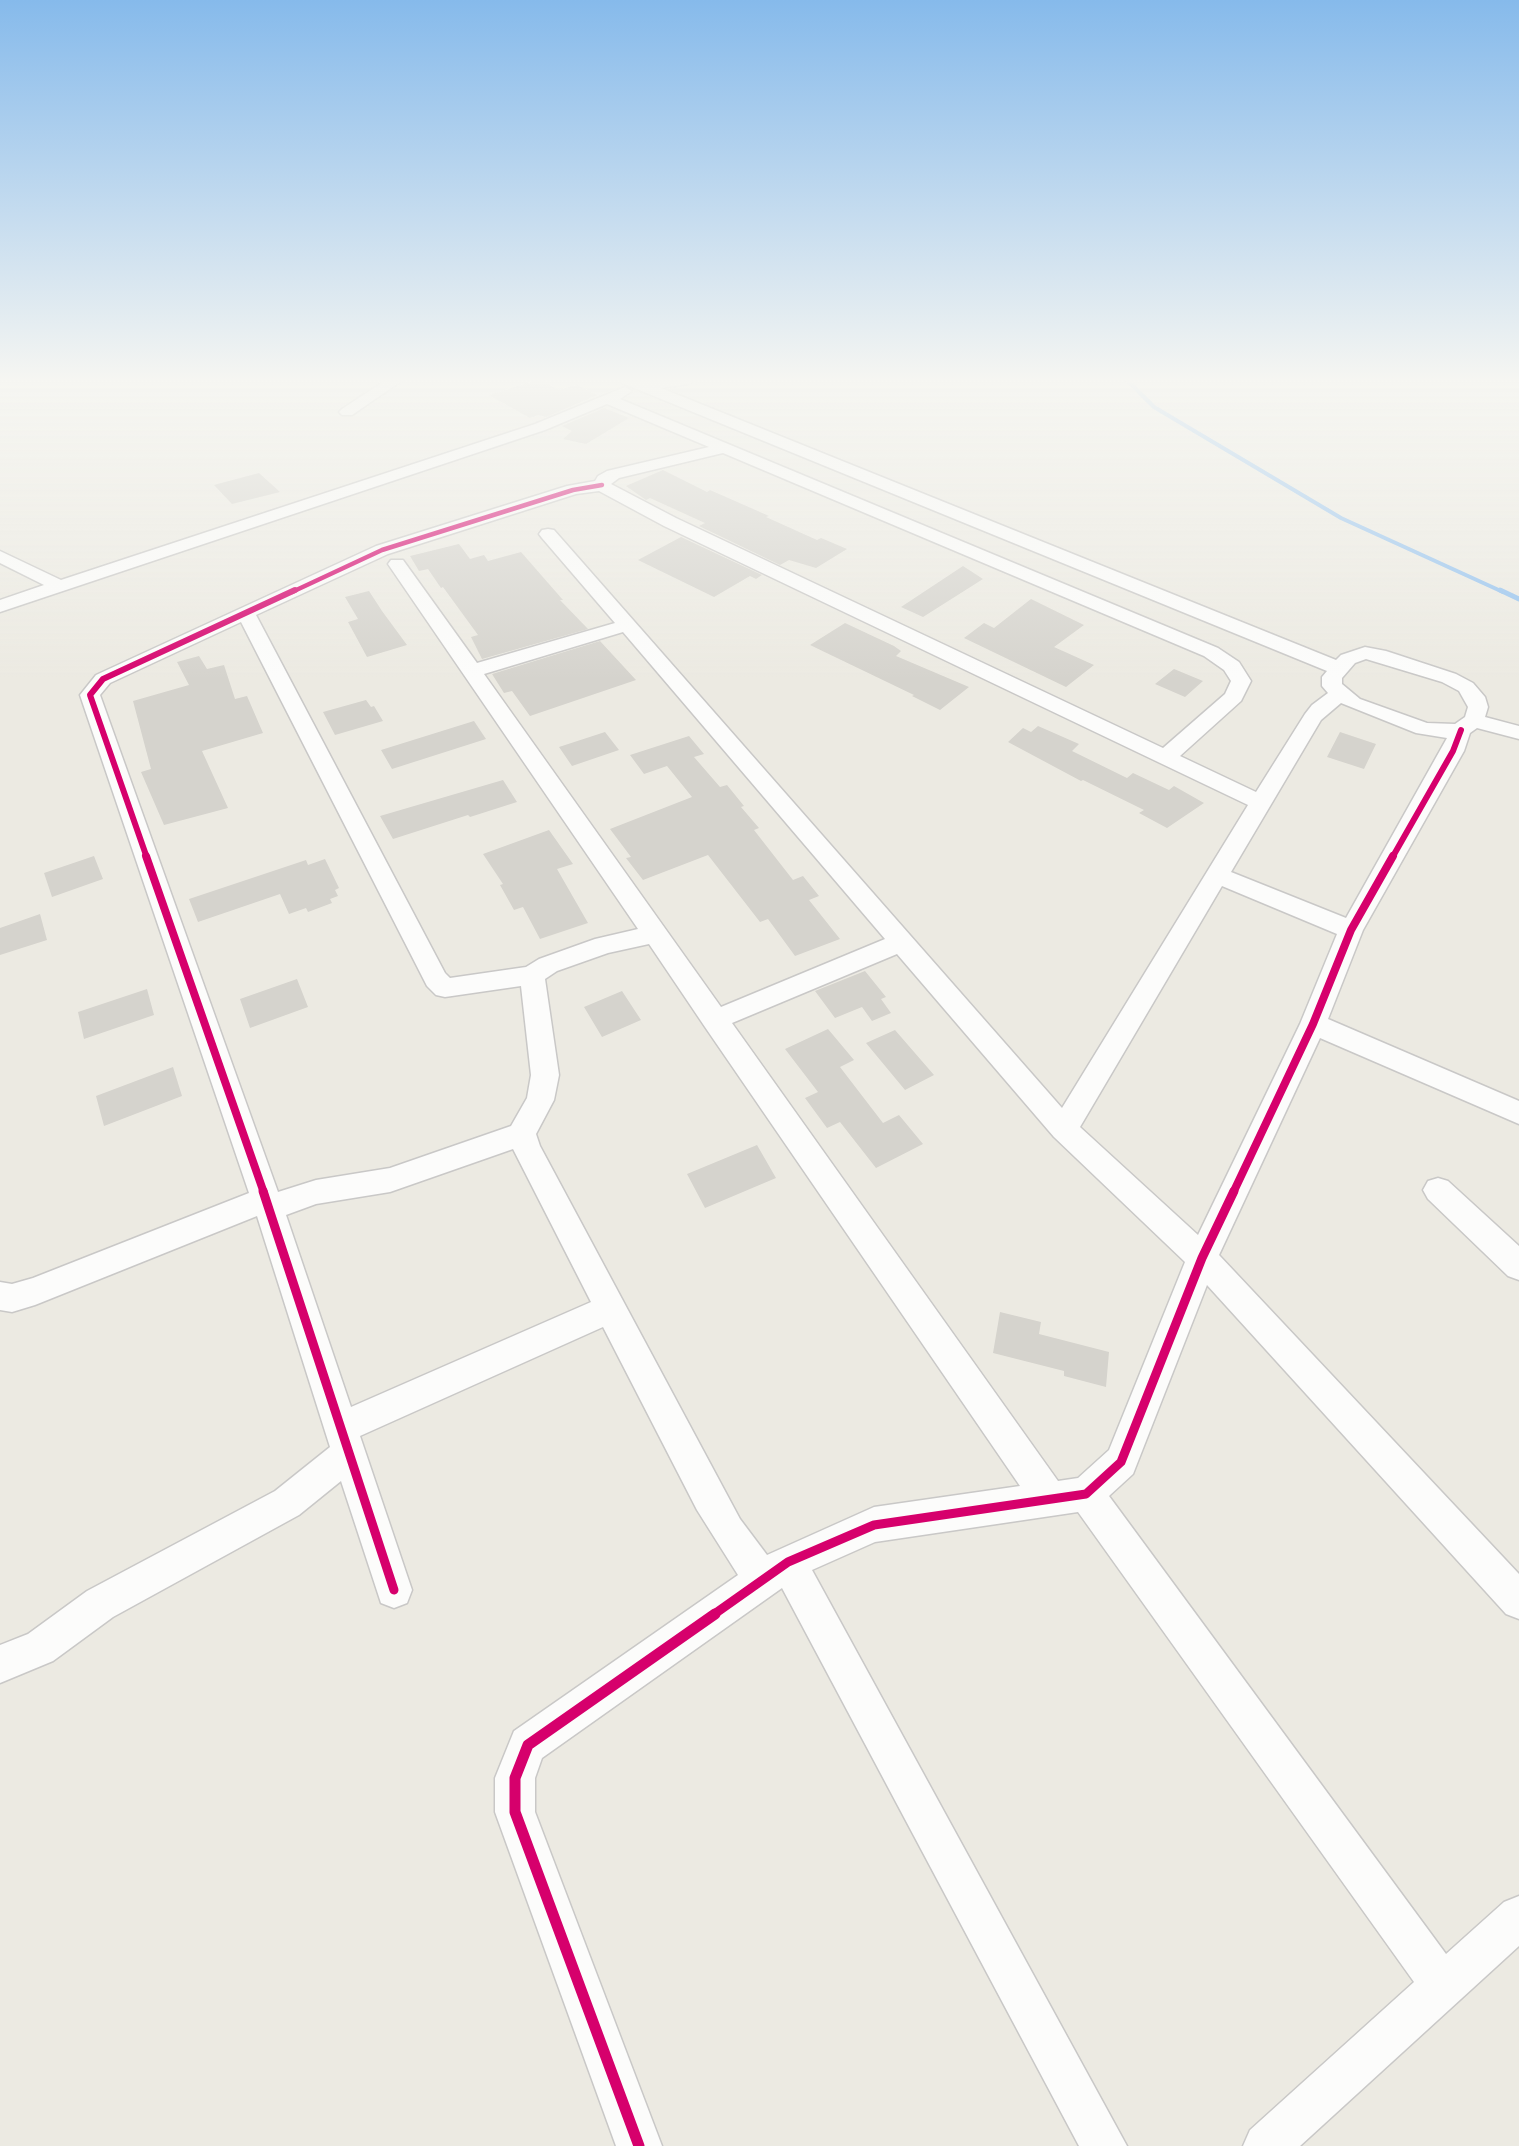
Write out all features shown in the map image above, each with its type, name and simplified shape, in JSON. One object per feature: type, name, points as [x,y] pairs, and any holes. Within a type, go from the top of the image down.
[{"type":"street","points":[[0,606],[379,480]]},
{"type":"street","points":[[602,484],[604,480]]},
{"type":"street","points":[[801,480],[1210,652],[1232,666],[1241,681],[1234,697],[1167,756]]},
{"type":"street","points":[[874,480],[1338,668]]},
{"type":"street","points":[[394,1590],[267,1204],[90,695],[103,679],[382,550],[573,490],[602,484]]},
{"type":"street","points":[[602,484],[611,492],[670,522],[1260,802]]},
{"type":"street","points":[[548,534],[1064,1129],[1202,1258],[1519,1601]]},
{"type":"street","points":[[0,556],[59,586]]},
{"type":"street","points":[[398,564],[714,1020],[1068,1497],[1443,1986]]},
{"type":"street","points":[[246,614],[436,979],[444,988],[532,975],[548,965],[604,945],[655,934]]},
{"type":"street","points":[[472,671],[627,625]]},
{"type":"street","points":[[639,2146],[515,1812],[515,1778],[528,1745],[776,1571],[874,1525],[1068,1497],[1121,1462],[1202,1258],[1313,1024],[1351,930],[1468,725],[1478,707],[1475,697],[1466,687],[1449,678],[1379,655],[1365,653],[1356,655],[1338,668],[1332,677],[1332,686],[1339,695],[1353,704],[1423,729],[1445,732],[1468,725],[1519,733]]},
{"type":"street","points":[[1064,1129],[1318,709],[1339,695]]},
{"type":"street","points":[[1217,875],[1351,930]]},
{"type":"street","points":[[714,1020],[902,942]]},
{"type":"street","points":[[532,975],[545,1075],[540,1100],[527,1120],[522,1134],[526,1147],[723,1523],[776,1571],[1104,2146]]},
{"type":"street","points":[[1313,1024],[1519,1113]]},
{"type":"street","points":[[0,1296],[12,1298],[35,1291],[267,1204],[316,1192],[390,1180],[522,1134]]},
{"type":"street","points":[[1438,1190],[1519,1266]]},
{"type":"street","points":[[0,1664],[40,1648],[100,1604],[287,1503],[346,1439],[609,1309]]},
{"type":"street","points":[[1266,2146],[1519,1917]]},
{"type":"building","points":[[232,480],[267,480],[280,492],[232,504],[214,485]]},
{"type":"building","points":[[640,480],[683,480],[769,516],[766,517],[817,540],[821,538],[847,549],[816,568],[789,560],[780,565],[699,526],[705,523],[650,498],[646,500],[626,486]]},
{"type":"building","points":[[681,537],[762,575],[756,579],[750,576],[714,597],[638,560]]},
{"type":"building","points":[[459,544],[470,559],[484,555],[488,561],[521,552],[563,600],[560,600],[588,629],[482,659],[471,637],[478,635],[428,569],[419,571],[410,556]]},
{"type":"building","points":[[963,566],[983,579],[923,617],[901,607]]},
{"type":"building","points":[[369,591],[407,645],[367,657],[348,622],[358,619],[345,597]]},
{"type":"building","points":[[1031,599],[1084,625],[1054,647],[1094,665],[1066,687],[964,638],[984,623],[994,628]]},
{"type":"building","points":[[845,623],[894,646],[901,651],[896,656],[969,687],[940,710],[810,645]]},
{"type":"building","points":[[600,641],[636,680],[530,716],[512,691],[504,693],[492,674]]},
{"type":"building","points":[[199,656],[207,669],[224,665],[235,699],[247,696],[263,733],[202,751],[228,808],[164,825],[141,772],[151,769],[133,701],[189,685],[177,662]]},
{"type":"building","points":[[1174,669],[1203,681],[1185,697],[1155,684]]},
{"type":"building","points":[[366,700],[371,707],[374,706],[383,721],[335,735],[323,712]]},
{"type":"building","points":[[474,721],[486,739],[392,769],[381,750]]},
{"type":"building","points":[[1038,726],[1079,744],[1072,751],[1127,778],[1133,773],[1169,790],[1174,786],[1204,803],[1167,828],[1139,813],[1144,810],[1081,781],[1008,742],[1023,728],[1031,732]]},
{"type":"building","points":[[605,732],[619,750],[572,766],[559,747]]},
{"type":"building","points":[[1340,732],[1376,744],[1364,769],[1327,757]]},
{"type":"building","points":[[689,736],[704,754],[694,757],[720,787],[727,785],[744,806],[741,807],[759,828],[754,830],[793,880],[803,876],[819,896],[809,900],[840,939],[795,956],[768,919],[760,922],[708,855],[643,880],[626,858],[631,857],[610,829],[692,797],[667,766],[644,774],[630,755]]},
{"type":"building","points":[[503,780],[517,802],[470,817],[468,815],[393,839],[380,816]]},
{"type":"building","points":[[549,830],[573,864],[557,869],[588,923],[540,939],[523,907],[514,910],[500,885],[503,884],[483,854]]},
{"type":"building","points":[[94,856],[103,879],[52,897],[44,873]]},
{"type":"building","points":[[325,859],[339,888],[335,890],[338,896],[330,899],[332,903],[308,912],[306,908],[289,914],[280,894],[198,922],[189,899],[306,860],[308,865]]},
{"type":"building","points":[[40,914],[47,940],[0,955],[0,928]]},
{"type":"building","points":[[865,971],[886,997],[881,999],[891,1013],[872,1021],[862,1007],[835,1018],[815,991]]},
{"type":"building","points":[[297,979],[308,1007],[250,1028],[240,999]]},
{"type":"building","points":[[147,989],[154,1015],[84,1039],[78,1012]]},
{"type":"building","points":[[622,991],[641,1020],[602,1037],[584,1007]]},
{"type":"building","points":[[828,1029],[854,1060],[840,1067],[883,1123],[899,1115],[923,1144],[876,1168],[840,1122],[827,1128],[805,1098],[818,1092],[785,1049]]},
{"type":"building","points":[[895,1030],[934,1075],[905,1090],[866,1043]]},
{"type":"building","points":[[173,1067],[182,1096],[104,1126],[96,1096]]},
{"type":"building","points":[[757,1145],[776,1178],[705,1208],[687,1174]]},
{"type":"building","points":[[1000,1312],[1041,1322],[1039,1334],[1109,1352],[1106,1387],[1064,1376],[1064,1371],[993,1353]]},
{"type":"waterway","points":[[1277,480],[1341,518],[1503,592]]},
{"type":"waterway","points":[[1500,590],[1519,599]]},
{"type":"cycle path","points":[[394,1590],[269,1208],[90,695],[103,679],[382,550],[573,490],[602,485]]},
{"type":"cycle path","points":[[639,2146],[515,1812],[515,1778],[528,1745],[788,1562],[874,1525],[1086,1494],[1121,1462],[1202,1258],[1313,1024],[1351,930],[1453,751],[1461,730]]}]
